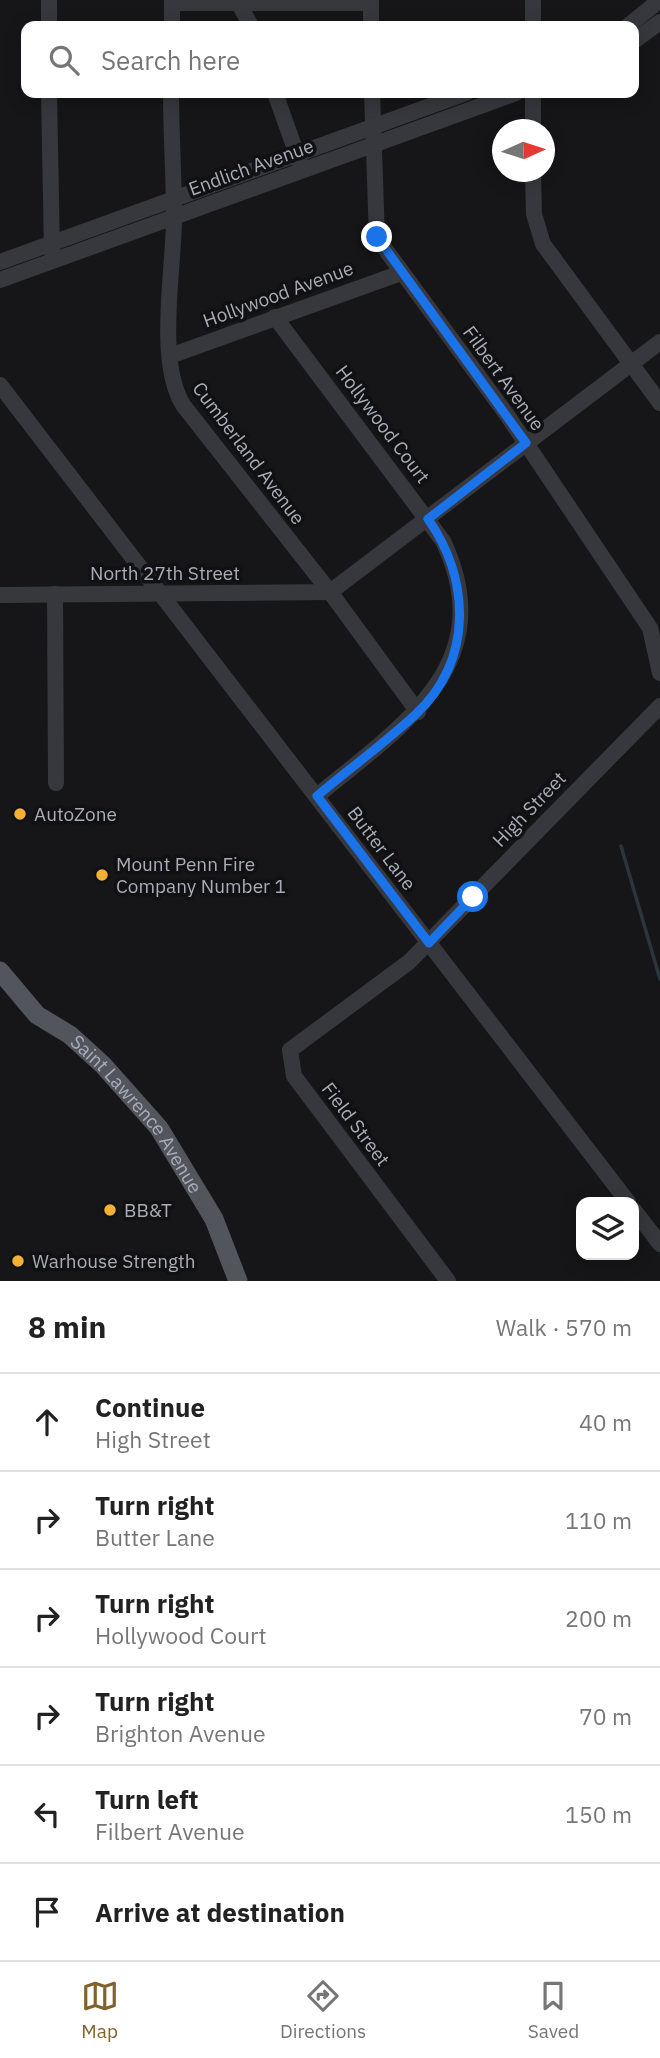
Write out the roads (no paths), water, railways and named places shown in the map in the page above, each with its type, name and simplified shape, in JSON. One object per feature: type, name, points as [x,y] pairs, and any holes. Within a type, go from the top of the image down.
[{"type":"main road","name":"Saint Lawrence Avenue","points":[[0,971],[37,1015],[70,1035],[103,1065],[159,1128],[214,1219],[238,1281]]},
{"type":"street","points":[[49,0],[49,21]]},
{"type":"street","points":[[533,0],[533,21]]},
{"type":"street","points":[[634,21],[660,0]]},
{"type":"street","points":[[172,21],[172,2],[371,2],[371,21]]},
{"type":"street","points":[[239,4],[248,21]]},
{"type":"street","points":[[639,37],[660,22]]},
{"type":"street","points":[[49,98],[52,261]]},
{"type":"street","name":"Cumberland Avenue","points":[[171,98],[174,217],[170,356],[173,386],[183,405],[330,592],[418,712]]},
{"type":"street","points":[[277,98],[303,171]]},
{"type":"street","name":"Filbert Avenue","points":[[372,98],[374,229],[383,249],[526,443],[650,628],[660,673]]},
{"type":"street","name":"Endlich Avenue","points":[[0,262],[452,98]]},
{"type":"street","name":"Endlich Avenue","points":[[0,280],[502,98]]},
{"type":"street","points":[[533,98],[533,119]]},
{"type":"street","points":[[533,182],[534,214],[543,244],[660,403]]},
{"type":"street","name":"Hollywood Avenue","points":[[170,356],[401,273]]},
{"type":"street","name":"Hollywood Court","points":[[275,317],[428,519],[443,541],[458,582],[460,623],[445,673],[418,712],[317,796]]},
{"type":"street","points":[[330,592],[660,342]]},
{"type":"street","name":"Butter Lane","points":[[0,386],[624,1197]]},
{"type":"street","name":"North 27th Street","points":[[0,595],[330,592]]},
{"type":"street","points":[[55,594],[56,783]]},
{"type":"street","name":"High Street","points":[[354,1004],[429,943],[660,706]]},
{"type":"street","name":"Field Street","points":[[354,1004],[290,1050],[294,1076],[448,1281]]},
{"type":"street","points":[[639,1217],[660,1244]]},
{"type":"waterway","points":[[621,846],[660,979]]},
{"type":"place","name":"AutoZone","points":[[20,814]]},
{"type":"place","name":"Mount Penn Fire Company Number 1","points":[[102,875]]},
{"type":"place","name":"BB&T","points":[[110,1210]]},
{"type":"place","name":"Warhouse Strength","points":[[18,1261]]}]
